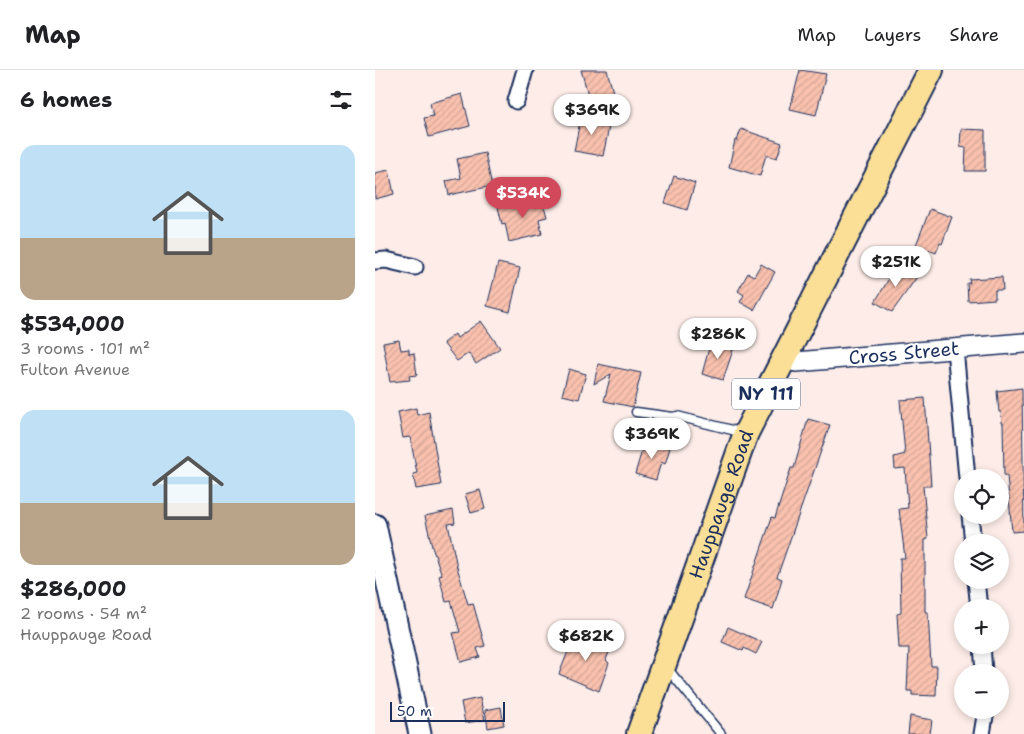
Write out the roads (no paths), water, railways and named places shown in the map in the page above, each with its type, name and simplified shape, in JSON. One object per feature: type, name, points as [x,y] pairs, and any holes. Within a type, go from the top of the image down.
[{"type":"main road","name":"Hauppauge Road","points":[[639,734],[746,434],[931,70]]},
{"type":"main road","points":[[375,526],[417,733]]},
{"type":"street","points":[[516,100],[525,70]]},
{"type":"street","points":[[375,261],[386,260],[415,267]]},
{"type":"street","name":"Cross Street","points":[[784,358],[796,362],[1024,342]]},
{"type":"street","points":[[955,349],[966,469]]},
{"type":"street","points":[[982,734],[984,719]]},
{"type":"lane","points":[[637,412],[677,416],[746,434]]},
{"type":"lane","points":[[664,665],[721,734]]}]
